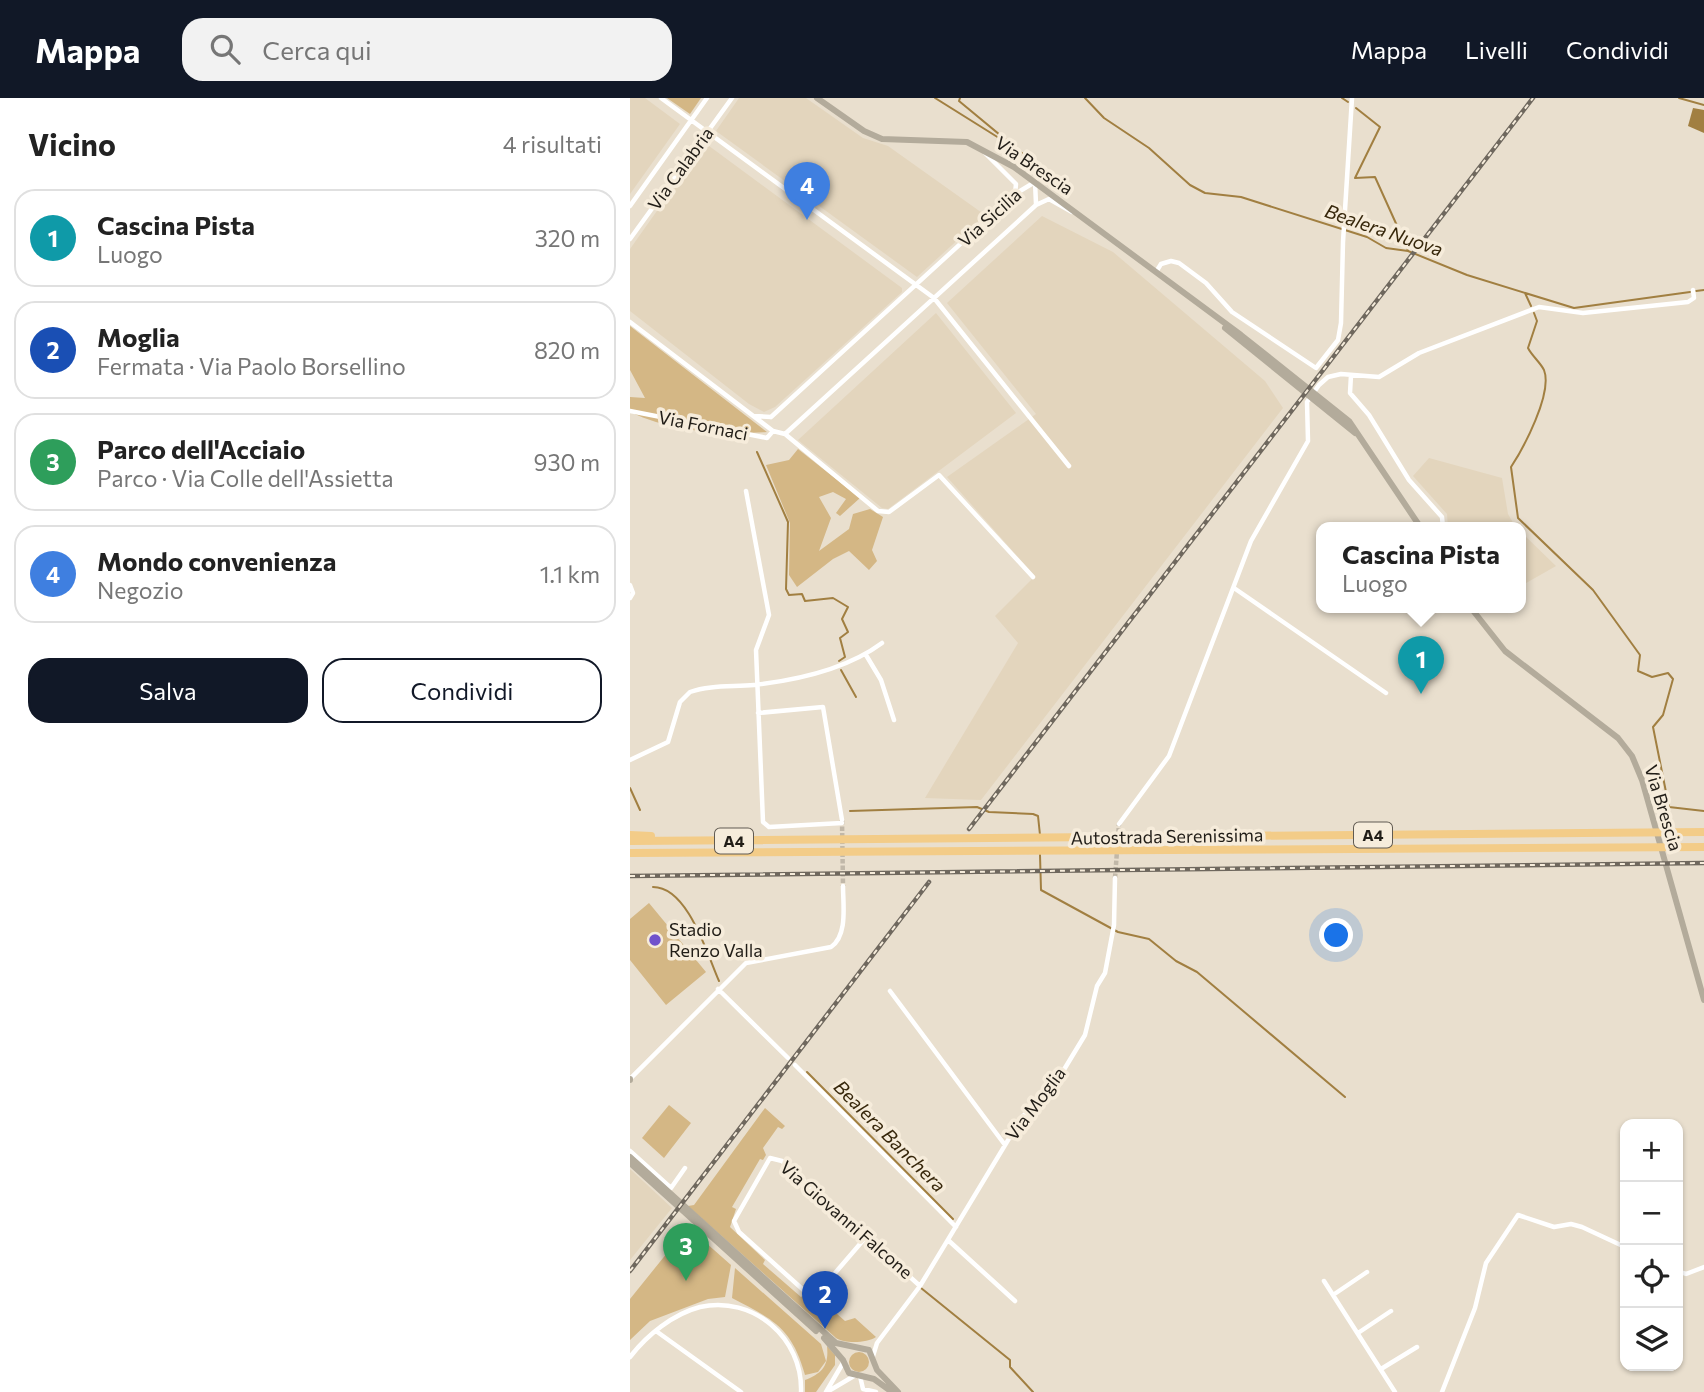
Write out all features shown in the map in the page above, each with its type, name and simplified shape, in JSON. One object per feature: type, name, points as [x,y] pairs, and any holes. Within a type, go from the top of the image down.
[{"type":"highway","name":"Autostrada Serenissima","points":[[630,841],[1704,832]]},
{"type":"highway","points":[[630,835],[755,841]]},
{"type":"highway","name":"Autostrada Serenissima","points":[[630,853],[1704,847]]},
{"type":"main road","name":"Via Brescia","points":[[817,98],[864,131],[882,139],[967,142],[1035,182],[1156,272],[1348,423],[1365,441],[1417,522]]},
{"type":"main road","name":"Via Brescia","points":[[1475,613],[1505,651],[1618,738],[1632,756],[1642,780],[1704,1000]]},
{"type":"main road","points":[[630,1157],[836,1343],[852,1348],[862,1347],[873,1359],[883,1378],[898,1392]]},
{"type":"main road","points":[[630,1163],[676,1201]]},
{"type":"main road","points":[[686,1210],[829,1342],[859,1376],[880,1382],[892,1392]]},
{"type":"main road","points":[[843,1361],[852,1348]]},
{"type":"main road","points":[[859,1376],[871,1370],[873,1359]]},
{"type":"street","points":[[661,98],[934,298],[1069,467]]},
{"type":"street","name":"Via Calabria","points":[[630,206],[706,98]]},
{"type":"street","name":"Via Calabria","points":[[630,240],[732,98]]},
{"type":"street","points":[[1156,272],[1161,264],[1171,261],[1179,264],[1206,283],[1232,312],[1316,369],[1338,340],[1352,98]]},
{"type":"street","points":[[981,148],[1016,184],[1015,194]]},
{"type":"street","name":"Via Sicilia","points":[[771,417],[1015,194],[1035,182],[1036,205],[785,434]]},
{"type":"street","points":[[1036,205],[1049,199],[1079,214]]},
{"type":"street","points":[[1119,824],[1169,757],[1251,541],[1308,441],[1307,402],[1328,377],[1379,377],[1419,353],[1539,307],[1583,313],[1608,312],[1689,302],[1694,292]]},
{"type":"street","points":[[630,322],[773,431],[785,434],[878,511],[889,512],[939,475],[1033,577]]},
{"type":"street","points":[[1351,376],[1350,393],[1369,415],[1409,481],[1442,517],[1442,522]]},
{"type":"street","name":"Via Fornaci","points":[[630,411],[767,438],[773,431]]},
{"type":"street","points":[[753,416],[771,417],[773,431]]},
{"type":"street","points":[[746,491],[769,615],[757,644],[756,685],[765,825],[842,821],[823,707],[758,713]]},
{"type":"street","points":[[630,585],[633,593],[630,598]]},
{"type":"street","points":[[1234,589],[1386,692]]},
{"type":"street","points":[[630,760],[668,742],[680,702],[690,692],[756,685],[831,668],[866,655],[882,643]]},
{"type":"street","points":[[866,655],[881,680],[894,720]]},
{"type":"street","name":"Via Moglia","points":[[873,1359],[877,1343],[920,1286],[1022,1117],[1051,1090],[1085,1035],[1097,986],[1105,973],[1113,933],[1115,878]]},
{"type":"street","points":[[630,1079],[747,962],[831,947],[837,943],[843,925],[843,886]]},
{"type":"street","points":[[718,989],[788,1058]]},
{"type":"street","points":[[890,990],[1004,1146]]},
{"type":"street","points":[[795,1065],[956,1227]]},
{"type":"street","points":[[630,1151],[671,1188],[685,1168]]},
{"type":"street","name":"Via Giovanni Falcone","points":[[866,1237],[817,1294],[809,1295],[735,1227],[734,1221],[770,1158],[782,1161],[866,1237],[920,1286]]},
{"type":"street","points":[[1442,1392],[1476,1305],[1486,1263],[1518,1215],[1554,1227],[1571,1224],[1582,1227],[1621,1245]]},
{"type":"street","points":[[948,1240],[1015,1301]]},
{"type":"street","points":[[1683,1274],[1686,1275],[1704,1267]]},
{"type":"street","points":[[1333,1295],[1367,1272]]},
{"type":"street","points":[[1324,1281],[1395,1392]]},
{"type":"street","points":[[630,1357],[656,1331],[676,1317],[700,1307],[726,1305],[754,1313],[771,1324],[789,1345],[799,1368],[801,1392]]},
{"type":"street","points":[[1358,1333],[1391,1311]]},
{"type":"street","points":[[656,1331],[741,1392]]},
{"type":"street","points":[[862,1347],[877,1343]]},
{"type":"street","points":[[1381,1369],[1417,1347]]},
{"type":"street","points":[[826,1392],[843,1361]]},
{"type":"street","points":[[826,1392],[859,1376],[863,1390],[876,1392]]},
{"type":"shaded area","points":[[630,98],[645,98],[680,124],[630,194]]},
{"type":"shaded area","points":[[667,98],[701,98],[690,114]]},
{"type":"shaded area","points":[[739,98],[806,98],[863,138],[888,146],[985,215],[917,277],[716,131]]},
{"type":"shaded area","points":[[1693,108],[1704,110],[1704,133],[1688,126]]},
{"type":"shaded area","points":[[705,143],[902,288],[902,292],[775,407],[764,412],[749,404],[630,311],[630,249]]},
{"type":"shaded area","points":[[1042,216],[1113,252],[1265,381],[1283,408],[981,800],[925,798],[1018,643],[995,616],[1035,576],[947,477],[1036,414],[947,303]]},
{"type":"shaded area","points":[[936,313],[1016,413],[888,509],[882,508],[798,440]]},
{"type":"shaded area","points":[[630,326],[767,432],[697,431],[663,424],[630,412],[630,397],[645,398],[630,370]]},
{"type":"shaded area","points":[[798,449],[860,498],[840,516],[836,513],[846,499],[833,492],[819,497],[831,518],[819,551],[849,529],[853,514],[870,509],[883,517],[872,550],[877,561],[869,570],[849,551],[833,559],[797,587],[789,575],[790,523],[766,465],[789,460]]},
{"type":"shaded area","points":[[1429,458],[1502,478],[1508,514],[1513,522],[1448,522],[1447,514],[1413,476]]},
{"type":"shaded area","points":[[1526,537],[1556,566],[1526,583]]},
{"type":"shaded area","name":"Stadio Renzo Valla","points":[[649,903],[706,972],[666,1005],[630,960],[630,919]]},
{"type":"shaded area","points":[[669,1105],[691,1123],[664,1158],[642,1138]]},
{"type":"shaded area","points":[[765,1108],[785,1126],[782,1129],[778,1127],[763,1148],[766,1155],[763,1160],[760,1159],[732,1207],[736,1209],[730,1227],[765,1260],[763,1264],[801,1297],[804,1295],[812,1300],[819,1298],[845,1321],[855,1318],[876,1337],[872,1339],[850,1342],[836,1338],[688,1206],[694,1205]]},
{"type":"shaded area","points":[[630,1169],[672,1208],[630,1260]]},
{"type":"shaded area","points":[[688,1227],[731,1265],[725,1297],[708,1299],[650,1321],[630,1340],[630,1299]]},
{"type":"shaded area","points":[[735,1268],[821,1344],[826,1361],[818,1372],[805,1375],[794,1346],[779,1326],[732,1298]]},
{"type":"shaded area","points":[[827,1346],[835,1355],[835,1365],[816,1392],[805,1392],[805,1380],[820,1371],[826,1363]]},
{"type":"shaded area","points":[[859,1352],[866,1355],[869,1362],[866,1369],[859,1372],[852,1369],[849,1362],[852,1355]]},
{"type":"waterway","points":[[935,98],[999,138],[1021,157],[1023,154],[959,101],[960,98]]},
{"type":"waterway","name":"Bealera Nuova","points":[[1085,98],[1104,118],[1149,148],[1190,185],[1205,193],[1241,197],[1367,237],[1386,248],[1408,251],[1467,275],[1574,308],[1690,292]]},
{"type":"waterway","points":[[1342,98],[1348,102]]},
{"type":"waterway","points":[[1679,98],[1704,105]]},
{"type":"waterway","points":[[1356,108],[1380,127],[1355,178],[1375,177],[1408,250]]},
{"type":"waterway","name":"Bealera Nuova","points":[[1696,291],[1704,290]]},
{"type":"waterway","points":[[1525,293],[1531,306]]},
{"type":"waterway","points":[[1522,522],[1518,518],[1511,467],[1541,406],[1546,380],[1544,370],[1528,348],[1537,321],[1534,313]]},
{"type":"waterway","points":[[757,452],[788,522],[786,589],[789,595],[802,594],[805,601],[833,598],[848,607],[842,619],[848,632],[840,638],[845,657],[839,661]]},
{"type":"waterway","points":[[1526,526],[1593,590],[1640,655],[1638,671],[1652,677],[1668,673],[1673,679],[1663,715],[1653,727],[1669,807],[1704,811]]},
{"type":"waterway","points":[[841,670],[856,697]]},
{"type":"waterway","name":"Bealera Banchera","points":[[630,788],[640,810]]},
{"type":"waterway","points":[[850,811],[977,807],[989,812],[1033,814],[1038,816],[1040,835]]},
{"type":"waterway","points":[[1040,855],[1041,890],[1118,932],[1149,939],[1176,961],[1197,972],[1345,1097]]},
{"type":"waterway","name":"Bealera Banchera","points":[[653,887],[665,890],[686,910],[702,939],[719,981]]},
{"type":"waterway","name":"Bealera Banchera","points":[[807,1072],[953,1219]]},
{"type":"waterway","name":"Bealera Banchera","points":[[921,1288],[1010,1360],[1010,1367],[1033,1392]]},
{"type":"tunnel","points":[[842,820],[843,886]]},
{"type":"tunnel","points":[[1115,878],[1119,824]]},
{"type":"railway","points":[[969,829],[1533,98]]},
{"type":"railway","points":[[630,876],[1704,863]]},
{"type":"railway","points":[[630,1271],[929,882]]},
{"type":"place","name":"Mondo convenienza","points":[[807,220]]},
{"type":"place","name":"Cascina Pista","points":[[1421,694]]},
{"type":"place","name":"Stadio Renzo Valla","points":[[655,940]]},
{"type":"place","name":"Parco dell'Acciaio","points":[[686,1281]]},
{"type":"place","name":"Moglia","points":[[825,1329]]}]
